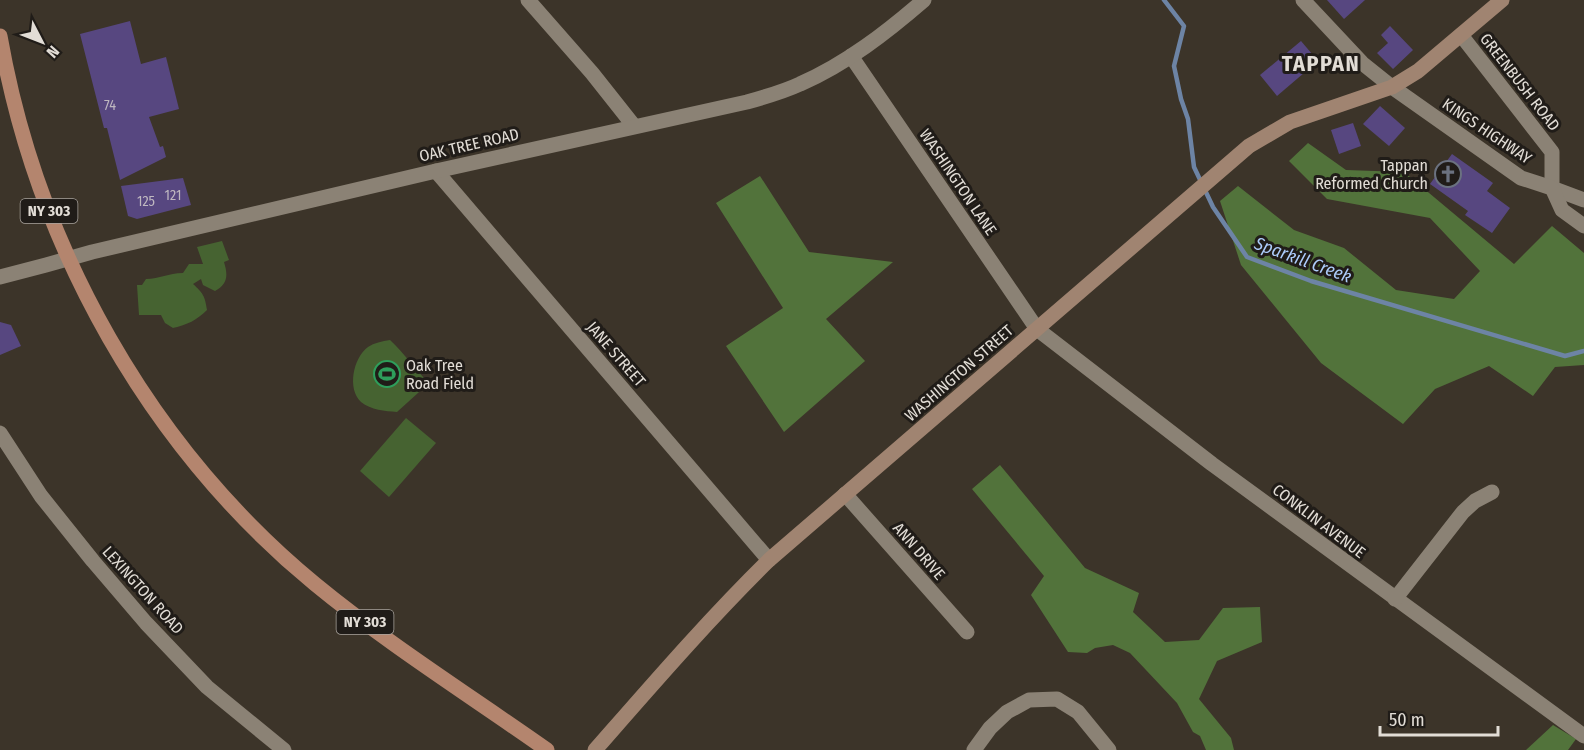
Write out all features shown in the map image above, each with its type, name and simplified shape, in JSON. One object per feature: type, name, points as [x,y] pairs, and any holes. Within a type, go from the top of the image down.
[{"type":"main road","name":"WASHINGTON STREET","points":[[596,750],[699,633],[769,560],[1249,146],[1290,122],[1392,87],[1418,71],[1502,0]]},
{"type":"main road","name":"NY 303","points":[[0,36],[28,147],[68,259],[99,320],[149,401],[195,462],[251,525],[300,571],[350,611],[544,748]]},
{"type":"street","points":[[528,0],[592,73],[634,126]]},
{"type":"street","name":"OAK TREE ROAD","points":[[0,277],[92,252],[436,171],[747,102],[777,93],[816,76],[851,56],[924,0]]},
{"type":"street","name":"KINGS HIGHWAY","points":[[1303,0],[1362,63],[1392,87],[1521,178],[1552,188]]},
{"type":"street","name":"GREENBUSH ROAD","points":[[1461,35],[1552,152],[1552,188]]},
{"type":"street","name":"WASHINGTON LANE","points":[[851,56],[1037,329]]},
{"type":"street","name":"JANE STREET","points":[[436,171],[769,560]]},
{"type":"street","points":[[1552,188],[1584,200]]},
{"type":"street","points":[[1552,188],[1562,210],[1584,226]]},
{"type":"street","name":"CONKLIN AVENUE","points":[[1037,329],[1212,464],[1584,736]]},
{"type":"street","name":"LEXINGTON ROAD","points":[[0,433],[41,496],[146,623],[207,687],[284,750]]},
{"type":"street","points":[[1395,599],[1462,512],[1474,501],[1492,492]]},
{"type":"street","name":"ANN DRIVE","points":[[845,494],[967,632]]},
{"type":"street","points":[[974,750],[990,728],[1007,712],[1029,700],[1057,699],[1078,711],[1109,750]]},
{"type":"green space","points":[[1308,143],[1346,170],[1404,172],[1514,264],[1552,226],[1584,253],[1584,365],[1555,367],[1533,396],[1489,366],[1435,389],[1403,424],[1321,363],[1241,265],[1220,201],[1238,186],[1294,230],[1344,248],[1396,290],[1454,299],[1480,271],[1430,218],[1327,199],[1289,161]]},
{"type":"green space","points":[[760,176],[809,252],[893,262],[826,319],[865,361],[784,432],[726,346],[783,308],[716,203]]},
{"type":"green space","points":[[222,241],[229,260],[224,262],[225,282],[215,291],[203,285],[201,279],[193,284],[204,298],[207,310],[203,314],[192,322],[173,328],[165,323],[161,315],[139,315],[137,285],[142,285],[146,279],[183,273],[189,264],[203,264],[197,247]]},
{"type":"green space","name":"Oak Tree Road Field","points":[[390,340],[429,383],[397,412],[383,411],[365,405],[357,396],[353,382],[356,366],[363,352],[373,344]]},
{"type":"green space","points":[[406,418],[436,443],[389,497],[360,471]]},
{"type":"green space","points":[[1000,465],[1085,568],[1139,593],[1133,612],[1165,642],[1199,640],[1223,608],[1260,607],[1262,642],[1217,661],[1199,699],[1231,738],[1234,750],[1206,750],[1200,736],[1193,732],[1177,703],[1130,653],[1113,645],[1095,648],[1087,653],[1068,652],[1031,595],[1044,576],[972,489]]},
{"type":"green space","points":[[1553,725],[1576,739],[1568,750],[1526,750]]},
{"type":"building","points":[[1327,0],[1365,0],[1344,19]]},
{"type":"building","points":[[130,21],[141,64],[166,57],[179,109],[149,117],[166,157],[120,180],[80,34]]},
{"type":"building","points":[[1390,26],[1413,50],[1393,69],[1377,53],[1388,43],[1381,35]]},
{"type":"building","points":[[1301,41],[1318,61],[1277,96],[1260,75]]},
{"type":"building","points":[[1380,106],[1405,128],[1389,146],[1363,124]]},
{"type":"building","points":[[1353,123],[1361,146],[1339,154],[1331,130]]},
{"type":"building","points":[[1452,154],[1493,183],[1487,191],[1510,208],[1492,233],[1465,215],[1468,211],[1430,184]]},
{"type":"building","points":[[183,178],[191,205],[137,219],[128,216],[121,186]]},
{"type":"building","points":[[0,322],[11,325],[21,346],[0,355]]},
{"type":"waterway","name":"Sparkill Creek","points":[[1164,0],[1184,26],[1174,66],[1188,119],[1194,167],[1213,207],[1247,257],[1311,281],[1565,356],[1584,351]]},
{"type":"place","name":"Tappan Reformed Church","points":[[1448,174]]},
{"type":"place","name":"Oak Tree Road Field","points":[[387,374]]},
{"type":"district","name":"TAPPAN","points":[[1321,63]]}]
